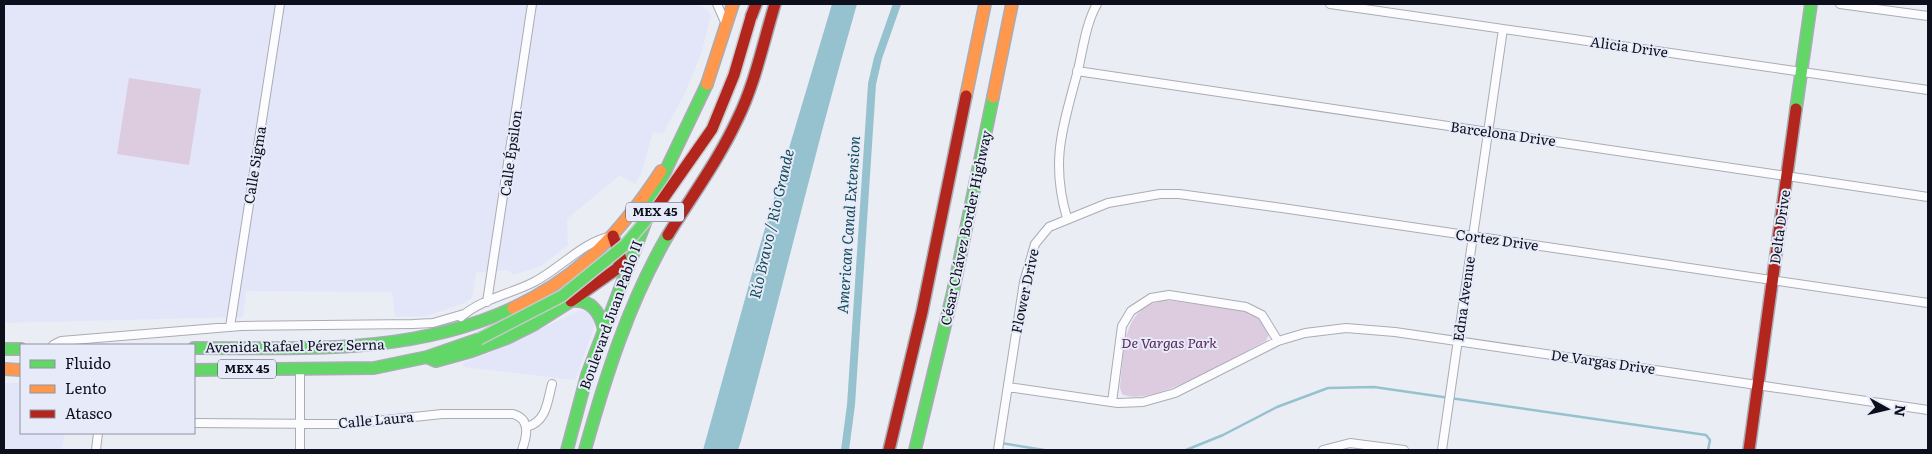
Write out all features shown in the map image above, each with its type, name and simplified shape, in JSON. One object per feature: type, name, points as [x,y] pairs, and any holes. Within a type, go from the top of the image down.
[{"type":"main road","name":"Avenida Rafael Pérez Serna","points":[[195,348],[374,346],[444,332],[491,317],[525,303],[582,266],[631,216],[672,154],[706,87],[732,4]]},
{"type":"main road","name":"Avenida Rafael Pérez Serna","points":[[195,370],[374,368],[427,357],[479,339],[562,296],[625,246],[649,220],[712,129],[734,75],[756,4]]},
{"type":"main road","name":"Boulevard Juan Pablo II","points":[[585,450],[609,364],[621,333],[657,254],[718,159],[739,117],[774,4]]},
{"type":"main road","name":"César Chávez Border Highway","points":[[889,450],[916,340],[985,4]]},
{"type":"main road","name":"César Chávez Border Highway","points":[[915,450],[953,292],[1012,4]]},
{"type":"main road","name":"Delta Drive","points":[[1749,450],[1811,4]]},
{"type":"main road","name":"Boulevard Juan Pablo II","points":[[567,450],[587,375],[672,154]]},
{"type":"main road","points":[[427,357],[436,361],[476,350],[527,328],[571,301],[618,268],[621,259],[613,236]]},
{"type":"main road","points":[[571,301],[587,303],[596,308],[601,316],[604,332]]},
{"type":"main road","points":[[4,349],[20,348]]},
{"type":"main road","points":[[4,370],[20,370]]},
{"type":"street","name":"Calle Sigma","points":[[230,327],[280,4]]},
{"type":"street","name":"Calle Épsilon","points":[[487,302],[532,4]]},
{"type":"street","points":[[717,4],[726,28]]},
{"type":"street","points":[[1067,218],[1061,195],[1058,158],[1061,135],[1077,71],[1097,4]]},
{"type":"street","name":"Alicia Drive","points":[[1330,4],[1928,90]]},
{"type":"street","points":[[1840,4],[1928,16]]},
{"type":"street","name":"Edna Avenue","points":[[1442,450],[1504,29]]},
{"type":"street","name":"Barcelona Drive","points":[[1077,71],[1928,197]]},
{"type":"street","name":"Cortez Drive","points":[[1067,218],[1125,198],[1179,194],[1928,303]]},
{"type":"street","name":"Flower Drive","points":[[998,450],[1020,300],[1035,244],[1049,227],[1067,218]]},
{"type":"street","points":[[55,344],[61,341],[230,327],[413,324],[433,322],[464,314],[534,282],[593,243],[613,236]]},
{"type":"street","points":[[1112,402],[1122,326],[1131,311],[1151,298],[1169,295],[1246,307],[1262,315],[1278,341]]},
{"type":"street","points":[[444,332],[464,314]]},
{"type":"street","name":"De Vargas Drive","points":[[1008,387],[1112,402],[1143,402],[1175,393],[1278,341],[1305,333],[1346,328],[1395,332],[1928,410]]},
{"type":"street","points":[[300,369],[300,450]]},
{"type":"street","points":[[522,450],[527,436],[527,427],[536,424],[543,418],[552,384]]},
{"type":"street","name":"Calle Laura","points":[[195,423],[348,424],[442,414],[493,413],[520,416],[527,427]]},
{"type":"street","points":[[96,450],[98,434]]},
{"type":"street","points":[[1323,450],[1350,443],[1404,450]]},
{"type":"shaded area","points":[[4,4],[688,4],[704,7],[711,14],[702,51],[686,91],[663,134],[653,132],[641,174],[635,184],[620,175],[567,219],[568,245],[541,266],[514,275],[507,270],[476,273],[472,298],[462,304],[426,316],[395,317],[392,292],[246,291],[243,317],[4,323]]},
{"type":"shaded area","points":[[580,310],[595,314],[596,322],[575,380],[464,367],[463,363],[501,348]]},
{"type":"shaded area","points":[[4,383],[20,383],[20,434],[65,434],[62,450],[4,450]]},
{"type":"green space","points":[[129,78],[201,89],[189,165],[117,154]]},
{"type":"green space","name":"De Vargas Park","points":[[1165,300],[1247,311],[1263,321],[1269,334],[1266,341],[1194,379],[1172,388],[1135,397],[1122,394],[1120,388],[1125,346],[1132,321],[1150,305]]},
{"type":"water","name":"Río Bravo / Rio Grande","points":[[832,4],[857,4],[741,441],[738,450],[703,450],[758,252]]},
{"type":"waterway","name":"American Canal Extension","points":[[845,450],[851,405],[872,84],[878,58],[897,4]]},
{"type":"waterway","points":[[1186,450],[1223,435],[1277,407],[1328,388],[1374,387],[1706,435],[1710,440],[1708,450]]},
{"type":"waterway","points":[[1001,443],[1044,450]]},
{"type":"traffic: fast","points":[[1796,109],[1811,4]]},
{"type":"traffic: fast","points":[[567,450],[587,375],[663,176],[707,84]]},
{"type":"traffic: fast","points":[[915,450],[953,292],[993,97]]},
{"type":"traffic: fast","points":[[479,339],[562,296],[625,245],[658,206]]},
{"type":"traffic: fast","points":[[585,450],[601,394],[630,313],[654,260],[668,235]]},
{"type":"traffic: fast","points":[[427,357],[436,361],[472,351],[507,338],[533,325],[571,301],[584,302],[594,308],[604,330]]},
{"type":"traffic: fast","points":[[195,348],[357,346],[436,334],[475,323],[513,308]]},
{"type":"traffic: fast","points":[[195,370],[374,368],[427,357],[479,339]]},
{"type":"traffic: fast","points":[[4,349],[20,349]]},
{"type":"traffic: slow","points":[[707,84],[733,4]]},
{"type":"traffic: slow","points":[[966,96],[985,4]]},
{"type":"traffic: slow","points":[[993,97],[1012,4]]},
{"type":"traffic: slow","points":[[513,308],[559,282],[598,250],[631,214],[661,171]]},
{"type":"traffic: slow","points":[[4,369],[20,370]]},
{"type":"traffic: jam","points":[[751,17],[756,4]]},
{"type":"traffic: jam","points":[[668,235],[713,164],[737,120],[754,78],[775,4]]},
{"type":"traffic: jam","points":[[658,206],[712,129],[734,75],[751,17]]},
{"type":"traffic: jam","points":[[889,450],[922,312],[966,96]]},
{"type":"traffic: jam","points":[[1749,450],[1796,109]]},
{"type":"traffic: jam","points":[[571,301],[618,268],[621,259],[613,236]]}]
